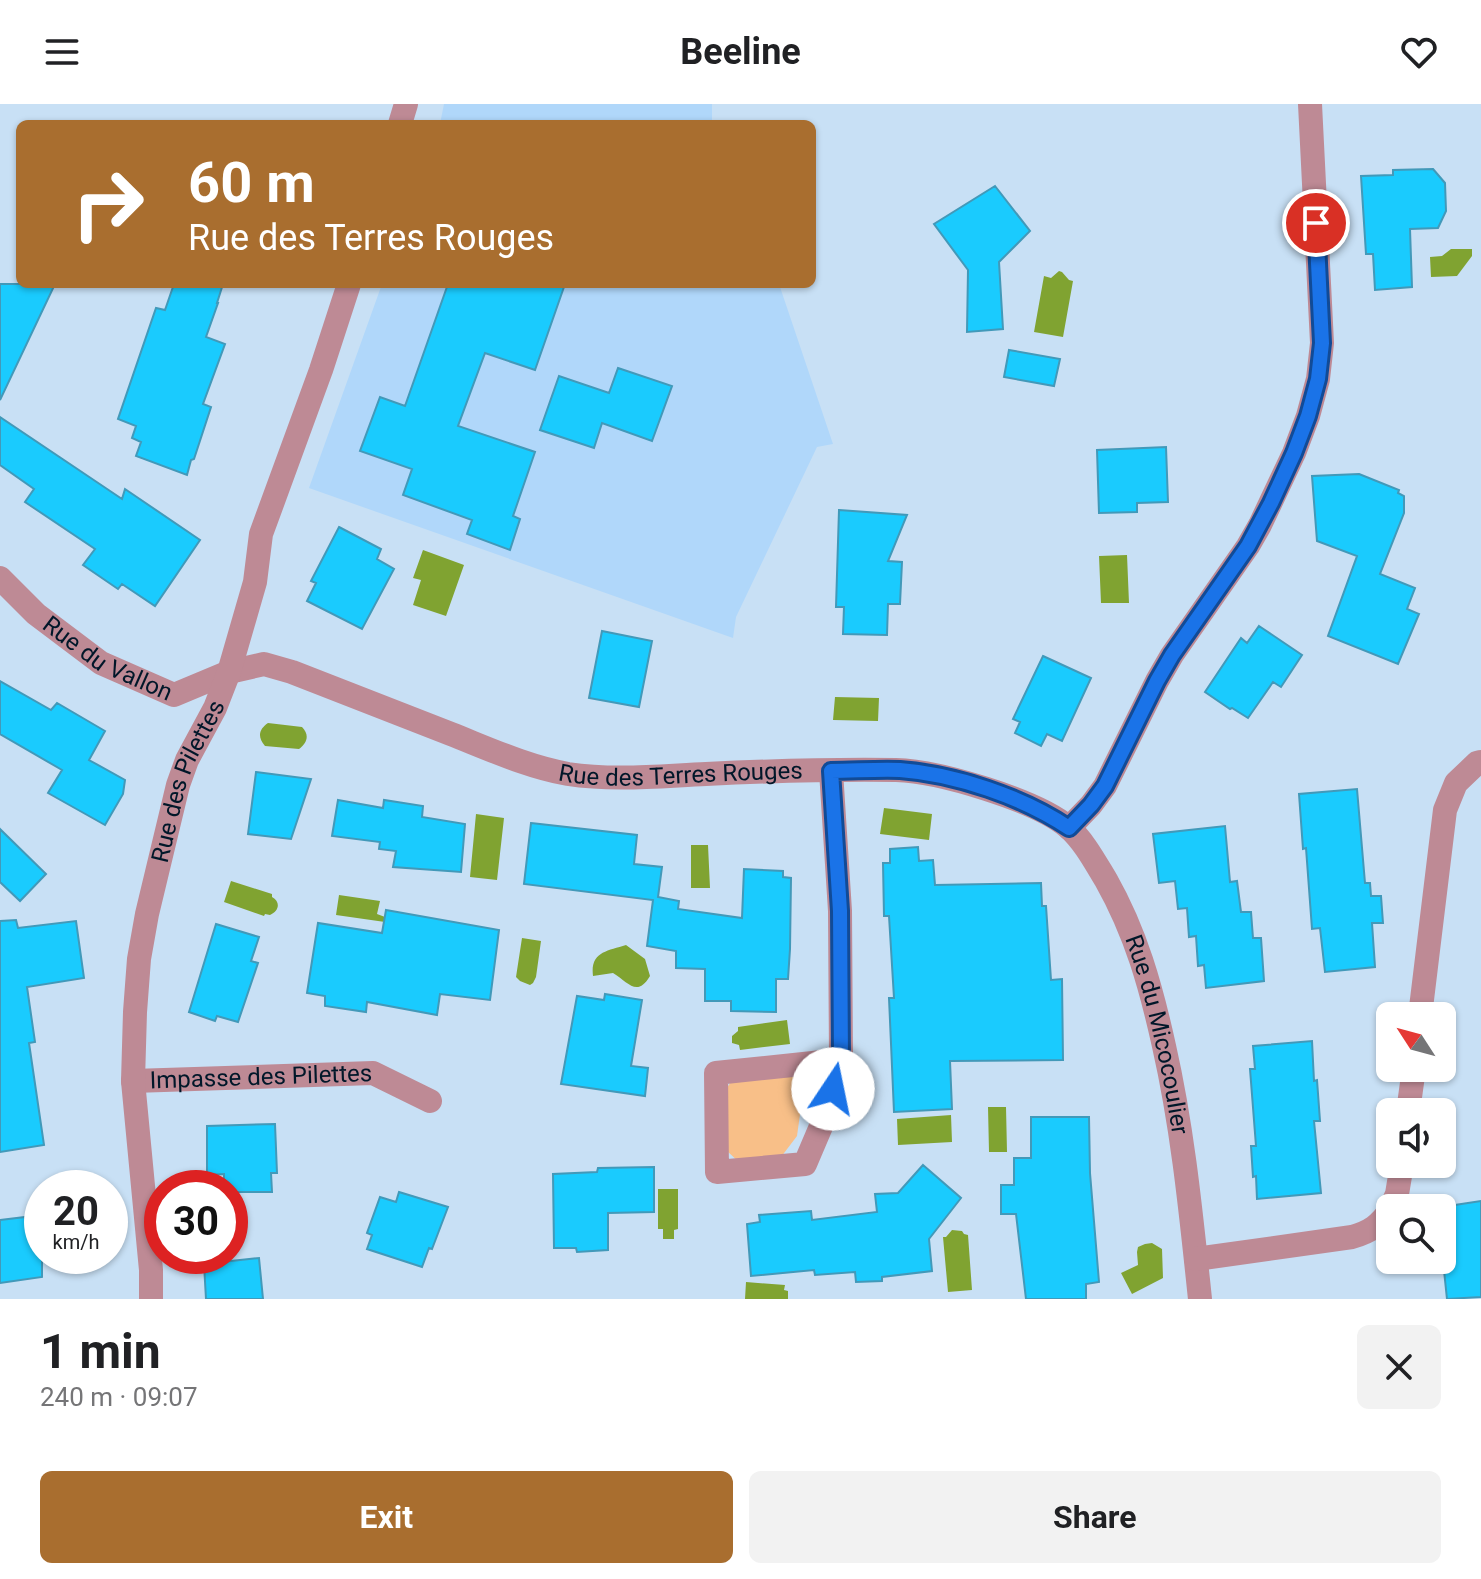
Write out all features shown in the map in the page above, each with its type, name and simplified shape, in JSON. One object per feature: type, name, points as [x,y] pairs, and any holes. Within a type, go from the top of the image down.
[{"type":"street","points":[[1069,828],[1105,786],[1172,655],[1248,546],[1271,503],[1308,416],[1318,379],[1322,343],[1310,104]]},
{"type":"street","name":"Rue des Pilettes","points":[[151,1299],[133,1081],[139,959],[147,914],[178,785],[229,672],[255,582],[261,534],[348,288]]},
{"type":"street","name":"Rue du Vallon","points":[[0,578],[36,614],[101,663],[174,695],[229,672]]},
{"type":"street","name":"Rue des Terres Rouges","points":[[229,672],[264,664],[292,672],[521,761],[567,773],[612,778],[900,770],[950,779],[990,791],[1046,812],[1069,828]]},
{"type":"street","points":[[1422,1002],[1445,810],[1456,783],[1481,762]]},
{"type":"street","points":[[831,771],[840,911],[841,1060],[825,1117],[805,1164],[717,1172],[716,1073],[841,1060]]},
{"type":"street","name":"Rue du Micocoulier","points":[[1069,828],[1084,845],[1120,905],[1139,950],[1154,1000],[1175,1094],[1200,1299]]},
{"type":"street","name":"Impasse des Pilettes","points":[[133,1081],[373,1073],[430,1101]]},
{"type":"street","points":[[1196,1259],[1352,1237],[1376,1227]]},
{"type":"shaded area","points":[[444,104],[712,104],[712,120],[441,120]]},
{"type":"shaded area","points":[[1451,249],[1472,249],[1472,256],[1457,276],[1431,277],[1430,257],[1442,256]]},
{"type":"shaded area","points":[[1059,271],[1073,281],[1063,337],[1034,332],[1044,276],[1051,278]]},
{"type":"shaded area","points":[[381,288],[780,288],[833,444],[817,447],[736,617],[733,638],[309,488]]},
{"type":"shaded area","points":[[423,550],[464,565],[446,616],[413,605],[421,580],[413,578]]},
{"type":"shaded area","points":[[1127,555],[1129,603],[1101,603],[1099,556]]},
{"type":"shaded area","points":[[835,697],[879,698],[878,721],[833,720]]},
{"type":"shaded area","points":[[268,723],[302,727],[307,736],[306,742],[299,749],[265,746],[260,733]]},
{"type":"shaded area","points":[[884,808],[932,814],[929,840],[880,834]]},
{"type":"shaded area","points":[[476,814],[504,818],[497,880],[470,877]]},
{"type":"shaded area","points":[[691,845],[708,845],[710,888],[691,888]]},
{"type":"shaded area","points":[[231,881],[272,894],[278,904],[277,909],[264,916],[224,902]]},
{"type":"shaded area","points":[[339,895],[380,901],[377,914],[385,917],[385,922],[336,915]]},
{"type":"shaded area","points":[[522,938],[541,941],[536,977],[530,985],[516,977]]},
{"type":"shaded area","points":[[626,945],[645,959],[650,976],[645,983],[632,986],[613,973],[593,976],[597,957]]},
{"type":"shaded area","points":[[787,1020],[790,1044],[740,1050],[739,1045],[732,1043],[732,1036],[738,1027]]},
{"type":"shaded area","points":[[809,1074],[811,1086],[801,1107],[797,1136],[778,1161],[740,1163],[727,1151],[726,1089],[731,1082]]},
{"type":"shaded area","points":[[988,1107],[1006,1107],[1007,1152],[989,1152]]},
{"type":"shaded area","points":[[951,1115],[952,1142],[898,1145],[897,1119]]},
{"type":"shaded area","points":[[658,1189],[678,1189],[678,1229],[674,1230],[674,1239],[663,1239],[663,1229],[658,1229]]},
{"type":"shaded area","points":[[952,1230],[968,1235],[972,1290],[948,1292],[943,1237]]},
{"type":"shaded area","points":[[1152,1243],[1162,1249],[1163,1278],[1132,1294],[1121,1273],[1138,1265],[1138,1247]]},
{"type":"shaded area","points":[[746,1282],[785,1285],[788,1299],[745,1299]]},
{"type":"building","points":[[1433,169],[1445,183],[1446,211],[1438,228],[1410,229],[1412,287],[1375,290],[1373,254],[1366,254],[1361,176],[1393,175],[1393,170]]},
{"type":"building","points":[[995,186],[1030,231],[999,262],[1003,329],[967,332],[968,270],[934,224]]},
{"type":"building","points":[[0,284],[16,284],[16,288],[53,288],[0,400]]},
{"type":"building","points":[[173,288],[222,288],[206,337],[225,344],[203,404],[211,407],[187,475],[136,456],[141,442],[132,438],[136,426],[118,419],[156,308],[165,310]]},
{"type":"building","points":[[447,288],[564,288],[535,370],[485,353],[458,426],[535,452],[513,516],[520,519],[510,550],[467,534],[472,520],[403,495],[412,469],[360,451],[380,397],[405,406]]},
{"type":"building","points":[[1009,350],[1060,359],[1054,386],[1004,377]]},
{"type":"building","points":[[618,368],[672,386],[652,441],[602,423],[594,448],[540,430],[559,376],[609,393]]},
{"type":"building","points":[[0,417],[122,499],[125,489],[200,540],[155,606],[122,584],[118,589],[83,565],[95,549],[25,502],[34,489],[0,465]]},
{"type":"building","points":[[1166,447],[1168,502],[1137,503],[1137,512],[1099,513],[1097,450]]},
{"type":"building","points":[[1359,474],[1399,490],[1398,493],[1404,496],[1404,513],[1380,574],[1415,588],[1407,609],[1419,614],[1398,664],[1328,636],[1357,556],[1317,541],[1312,476]]},
{"type":"building","points":[[839,510],[907,515],[888,561],[902,562],[900,604],[888,604],[887,635],[843,634],[844,607],[836,607]]},
{"type":"building","points":[[339,527],[381,549],[377,559],[394,569],[362,629],[307,601],[316,583],[311,581]]},
{"type":"building","points":[[1259,626],[1302,655],[1281,687],[1273,682],[1248,718],[1205,692],[1241,638],[1247,643]]},
{"type":"building","points":[[602,631],[652,641],[639,707],[589,698]]},
{"type":"building","points":[[1043,656],[1091,678],[1062,741],[1047,734],[1041,746],[1015,733],[1020,722],[1013,719]]},
{"type":"building","points":[[0,681],[51,710],[57,703],[105,731],[89,760],[125,780],[123,794],[105,825],[48,793],[62,770],[0,734]]},
{"type":"building","points":[[256,772],[311,779],[291,839],[248,834]]},
{"type":"building","points":[[1357,789],[1365,883],[1370,883],[1371,896],[1381,896],[1383,923],[1372,923],[1375,967],[1325,972],[1320,928],[1312,929],[1299,794]]},
{"type":"building","points":[[338,800],[383,808],[384,800],[423,806],[422,817],[465,824],[461,872],[393,867],[396,851],[379,849],[380,842],[332,836]]},
{"type":"building","points":[[531,823],[637,835],[634,864],[662,867],[658,897],[679,901],[678,909],[742,918],[744,869],[783,871],[783,877],[791,878],[790,949],[788,979],[776,979],[776,1012],[731,1011],[731,1001],[705,1001],[705,969],[676,968],[676,951],[647,946],[653,900],[524,884]]},
{"type":"building","points":[[1225,826],[1230,882],[1237,881],[1241,912],[1251,912],[1253,938],[1261,938],[1264,981],[1206,988],[1204,965],[1198,966],[1196,936],[1189,937],[1187,908],[1178,909],[1175,881],[1159,883],[1153,834]]},
{"type":"building","points":[[0,829],[46,874],[20,901],[0,882]]},
{"type":"building","points":[[918,847],[919,861],[933,860],[935,885],[1041,883],[1042,906],[1046,906],[1051,980],[1062,979],[1063,1060],[950,1061],[952,1109],[894,1112],[889,998],[894,998],[889,916],[884,916],[883,863],[890,863],[890,849]]},
{"type":"building","points":[[386,910],[499,930],[490,1000],[440,994],[437,1015],[367,1002],[366,1012],[325,1006],[325,996],[307,993],[318,923],[382,933]]},
{"type":"building","points":[[16,920],[18,928],[76,921],[84,978],[27,987],[35,1042],[29,1043],[44,1145],[0,1152],[0,921]]},
{"type":"building","points":[[216,924],[259,937],[251,961],[258,963],[238,1022],[217,1016],[215,1021],[189,1012]]},
{"type":"building","points":[[605,994],[642,1000],[631,1066],[648,1068],[645,1096],[561,1084],[577,996],[604,1000]]},
{"type":"building","points":[[1312,1041],[1320,1121],[1314,1121],[1321,1193],[1257,1199],[1251,1146],[1256,1146],[1250,1069],[1255,1069],[1253,1046]]},
{"type":"building","points":[[1031,1117],[1089,1117],[1099,1282],[1086,1284],[1086,1299],[1026,1299],[1016,1214],[1001,1214],[1001,1185],[1014,1185],[1014,1158],[1031,1158]]},
{"type":"building","points":[[275,1124],[277,1173],[271,1173],[272,1192],[248,1192],[248,1170],[207,1170],[207,1126]]},
{"type":"building","points":[[923,1165],[961,1198],[929,1239],[932,1271],[882,1277],[882,1281],[856,1282],[855,1272],[815,1275],[814,1270],[751,1276],[747,1224],[760,1222],[759,1215],[811,1211],[812,1220],[877,1212],[875,1194],[898,1193]]},
{"type":"building","points":[[654,1167],[654,1212],[608,1213],[608,1250],[577,1252],[576,1248],[554,1248],[553,1174],[597,1172],[598,1168]]},
{"type":"building","points":[[399,1192],[448,1207],[422,1267],[367,1249],[372,1235],[367,1233],[380,1197],[396,1202]]},
{"type":"building","points":[[1481,1201],[1481,1297],[1447,1299],[1444,1274],[1456,1274],[1456,1205]]},
{"type":"building","points":[[24,1217],[24,1274],[42,1274],[42,1277],[0,1283],[0,1220]]},
{"type":"building","points":[[259,1258],[263,1299],[206,1299],[205,1274],[248,1274],[248,1259]]},
{"type":"route","points":[[833,1089],[841,1060],[840,911],[831,771],[900,770],[950,779],[1046,812],[1069,828],[1091,805],[1105,786],[1172,655],[1248,546],[1294,453],[1318,379],[1322,343],[1316,223]]}]
